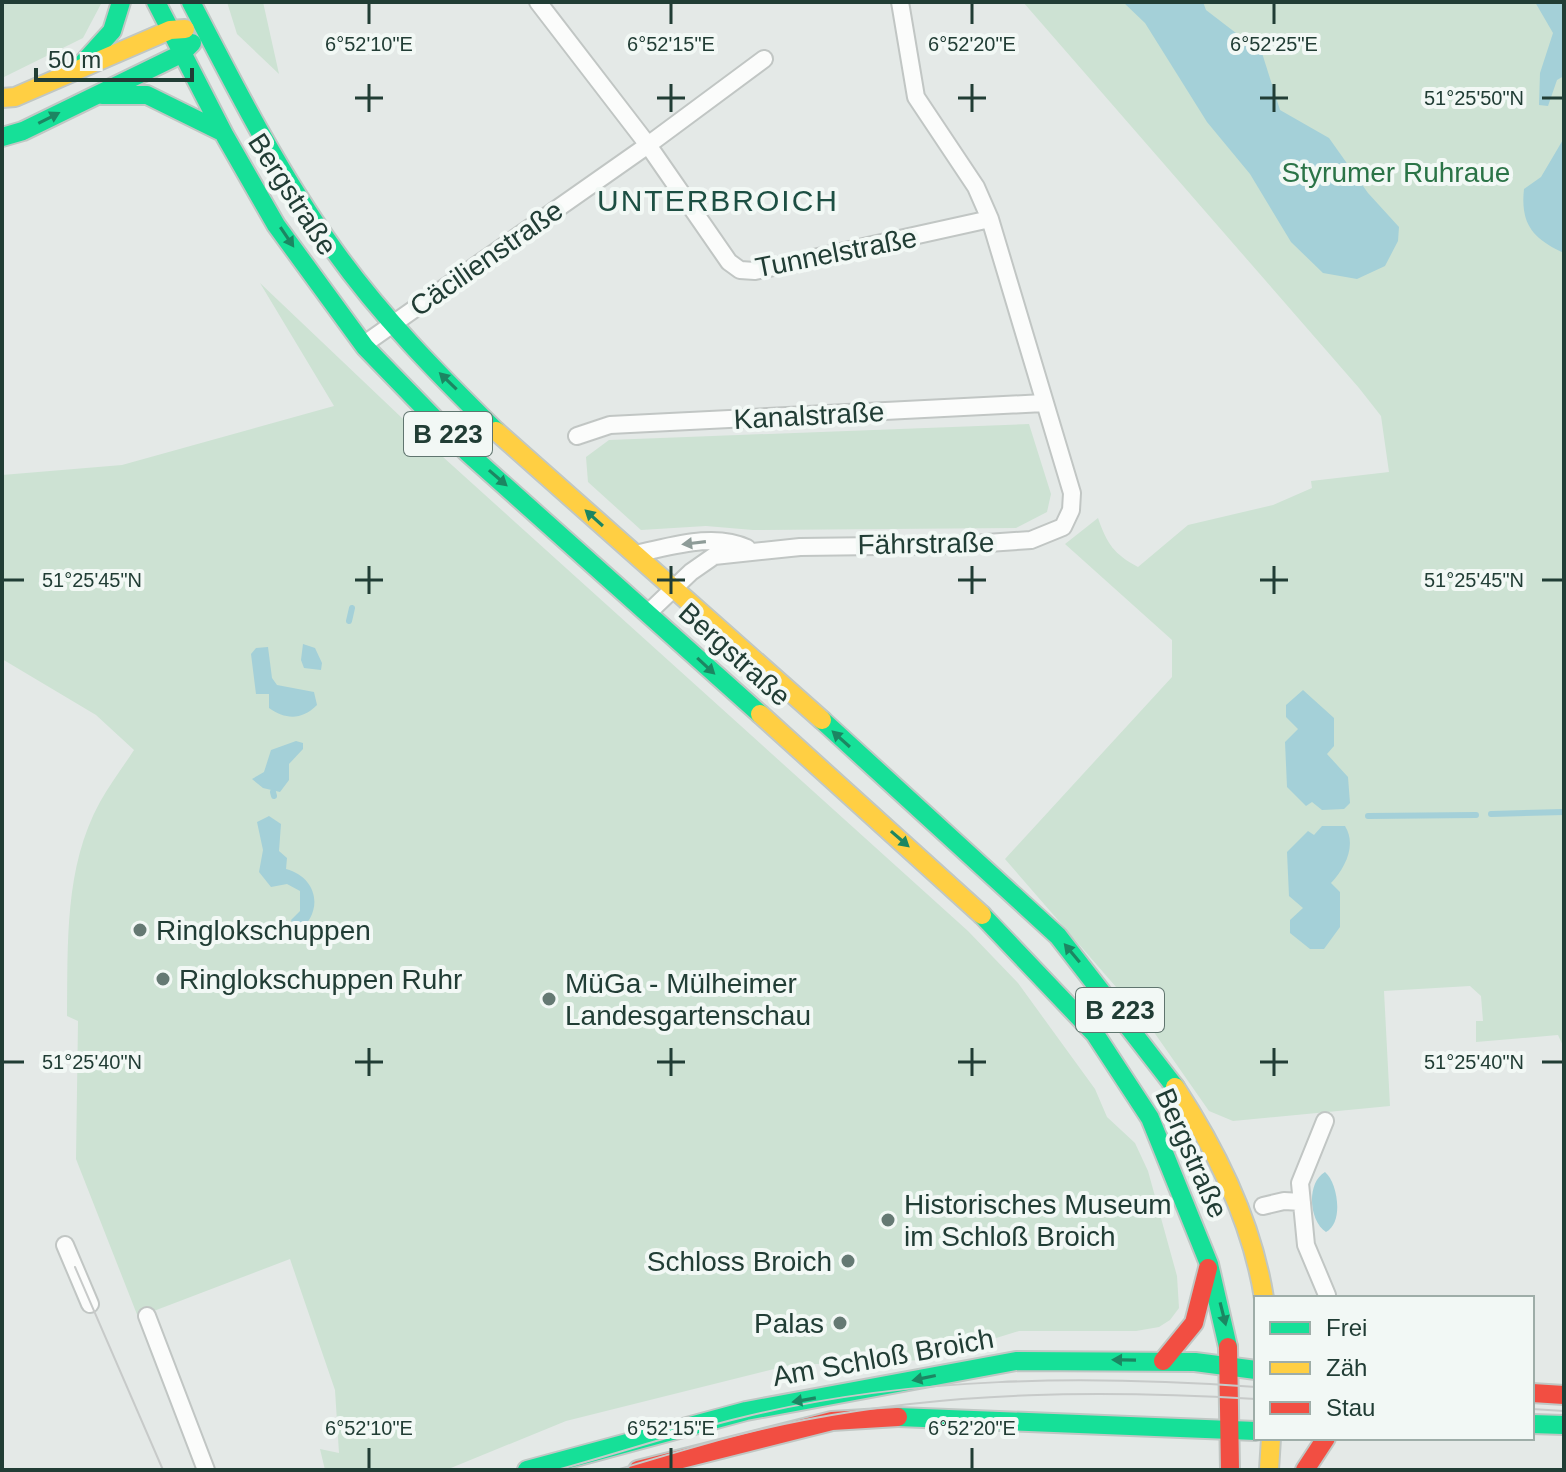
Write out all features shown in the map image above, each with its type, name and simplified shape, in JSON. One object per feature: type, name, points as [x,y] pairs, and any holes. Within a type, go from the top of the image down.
[{"type":"main road","points":[[81,67],[112,31],[121,2]]},
{"type":"main road","name":"Bergstraße","points":[[156,2],[220,131],[309,270],[363,345],[467,452],[927,863],[1021,953],[1095,1034],[1150,1118],[1209,1264],[1226,1325],[1230,1366]]},
{"type":"main road","name":"Bergstraße","points":[[191,2],[286,178],[342,260],[392,324],[525,455],[1012,894],[1076,958],[1170,1074],[1210,1143],[1232,1187],[1267,1293]]},
{"type":"main road","points":[[199,2],[205,29]]},
{"type":"main road","points":[[6,100],[170,30],[205,29]]},
{"type":"main road","points":[[2,137],[23,131],[181,54],[205,29]]},
{"type":"main road","points":[[95,95],[147,95],[220,131]]},
{"type":"main road","points":[[1163,1361],[1194,1323],[1209,1264]]},
{"type":"main road","name":"Am Schloß Broich","points":[[527,1470],[746,1411],[1016,1361],[1163,1361],[1254,1370]]},
{"type":"main road","name":"B 223","points":[[1230,1366],[1230,1470]]},
{"type":"main road","points":[[1534,1393],[1564,1395]]},
{"type":"main road","name":"Am Schloß Broich","points":[[638,1470],[817,1424],[887,1417],[1254,1431]]},
{"type":"main road","points":[[1534,1424],[1564,1425]]},
{"type":"main road","points":[[1269,1470],[1271,1440]]},
{"type":"main road","points":[[1305,1470],[1325,1440]]},
{"type":"street","points":[[538,2],[648,145]]},
{"type":"street","points":[[900,2],[916,97],[976,187],[990,219],[1044,403]]},
{"type":"street","name":"Cäcilienstraße","points":[[363,345],[648,145],[764,59]]},
{"type":"street","name":"Tunnelstraße","points":[[648,145],[729,262],[740,270],[755,271],[990,219]]},
{"type":"street","name":"Kanalstraße","points":[[577,436],[610,425],[1044,403]]},
{"type":"street","name":"Fährstraße","points":[[648,613],[714,556],[752,550],[1031,540],[1063,527],[1071,510],[1072,493],[1044,403]]},
{"type":"street","name":"Fährstraße","points":[[635,554],[691,543],[723,541],[752,550]]},
{"type":"street","points":[[1325,1121],[1300,1183],[1306,1245],[1327,1295]]},
{"type":"street","points":[[1263,1206],[1284,1201],[1302,1202]]},
{"type":"street","points":[[65,1245],[90,1304]]},
{"type":"street","points":[[147,1316],[206,1470]]},
{"type":"green space","points":[[2,2],[102,2],[83,38],[2,78]]},
{"type":"green space","points":[[227,2],[263,2],[279,74],[237,34]]},
{"type":"green space","name":"Styrumer Ruhraue","points":[[1023,2],[1564,2],[1564,1048],[1558,1035],[1476,1042],[1476,1021],[1483,1021],[1481,996],[1470,986],[1384,991],[1390,1106],[1233,1121],[1209,1111],[1149,1025],[1005,859],[1172,677],[1172,640],[1065,544],[1098,518],[1112,547],[1138,567],[1188,525],[1273,505],[1312,488],[1311,481],[1389,472],[1381,416]]},
{"type":"green space","name":"MüGa - Mülheimer Landesgartenschau","points":[[260,283],[443,457],[968,931],[1018,983],[1095,1089],[1107,1117],[1135,1143],[1148,1171],[1177,1276],[1179,1308],[1170,1320],[1159,1327],[1136,1331],[1019,1331],[925,1360],[790,1365],[566,1421],[446,1470],[325,1470],[320,1449],[339,1453],[335,1390],[290,1259],[138,1317],[76,1159],[78,1021],[67,1016],[70,906],[80,853],[100,802],[134,750],[96,715],[2,659],[2,475],[122,465],[334,406]]},
{"type":"green space","points":[[1029,424],[1051,494],[1047,512],[1016,528],[753,530],[706,526],[641,530],[588,482],[586,457],[609,440]]},
{"type":"water","points":[[1123,2],[1203,2],[1206,10],[1262,53],[1280,110],[1329,138],[1368,193],[1399,227],[1398,241],[1385,266],[1357,279],[1323,273],[1291,242],[1250,174],[1207,122],[1145,23]]},
{"type":"water","points":[[1535,2],[1564,3],[1564,76],[1557,80],[1548,106],[1539,105],[1540,73],[1553,33]]},
{"type":"water","points":[[1564,138],[1564,253],[1531,229],[1523,202],[1524,189],[1541,177]]},
{"type":"water","points":[[303,644],[315,648],[322,663],[321,670],[304,668],[301,660]]},
{"type":"water","points":[[268,647],[272,678],[277,685],[314,692],[317,705],[311,710],[300,716],[282,715],[269,708],[269,694],[256,694],[251,654],[256,648]]},
{"type":"water","points":[[1303,690],[1334,718],[1334,746],[1327,754],[1348,777],[1350,803],[1344,809],[1322,810],[1312,802],[1306,806],[1287,787],[1285,742],[1298,729],[1286,717],[1286,705]]},
{"type":"water","points":[[296,741],[303,743],[303,749],[289,764],[289,780],[280,792],[263,788],[252,779],[264,772],[271,750]]},
{"type":"water","points":[[269,816],[281,824],[279,851],[287,858],[286,869],[305,880],[314,897],[311,916],[297,933],[291,920],[300,911],[300,891],[287,884],[271,887],[259,872],[263,850],[257,822]]},
{"type":"water","points":[[1322,826],[1345,826],[1350,848],[1345,863],[1331,883],[1340,892],[1340,927],[1324,949],[1310,949],[1290,933],[1290,920],[1303,908],[1289,896],[1287,852],[1308,831],[1314,835]]},
{"type":"water","points":[[1325,1172],[1330,1177],[1337,1203],[1335,1220],[1326,1232],[1316,1220],[1312,1202],[1315,1184]]},
{"type":"waterway","points":[[349,621],[352,608]]},
{"type":"waterway","points":[[273,792],[274,796]]},
{"type":"waterway","points":[[1491,814],[1564,812]]},
{"type":"waterway","points":[[1368,816],[1476,815]]},
{"type":"tram line","points":[[75,1267],[163,1470]]},
{"type":"tram line","points":[[557,1470],[744,1417],[870,1393],[934,1386],[1064,1380],[1254,1387]]},
{"type":"tram line","points":[[616,1470],[780,1425],[916,1403],[1085,1394],[1254,1399]]},
{"type":"tram line","points":[[1534,1409],[1564,1411]]},
{"type":"traffic: fast","points":[[84,62],[112,31],[121,2]]},
{"type":"traffic: fast","points":[[156,2],[225,136],[276,225],[365,347],[467,452],[760,714]]},
{"type":"traffic: fast","points":[[191,2],[276,160],[334,250],[391,321],[496,431]]},
{"type":"traffic: fast","points":[[2,137],[23,131],[181,54],[192,43]]},
{"type":"traffic: fast","points":[[102,95],[147,95],[220,131]]},
{"type":"traffic: fast","points":[[822,720],[1058,936],[1175,1087]]},
{"type":"traffic: fast","points":[[982,915],[1095,1034],[1150,1118],[1209,1264],[1228,1347]]},
{"type":"traffic: fast","points":[[527,1470],[746,1411],[1016,1361],[1195,1362],[1254,1370]]},
{"type":"traffic: fast","points":[[898,1417],[1254,1431]]},
{"type":"traffic: fast","points":[[1534,1424],[1564,1425]]},
{"type":"traffic: slow","points":[[2,98],[15,97],[170,30],[185,29]]},
{"type":"traffic: slow","points":[[496,431],[822,720]]},
{"type":"traffic: slow","points":[[760,714],[982,915]]},
{"type":"traffic: slow","points":[[1175,1087],[1205,1136],[1231,1188],[1251,1242],[1264,1296]]},
{"type":"traffic: slow","points":[[1269,1470],[1271,1440]]},
{"type":"traffic: jam","points":[[1163,1361],[1194,1323],[1208,1268]]},
{"type":"traffic: jam","points":[[1228,1347],[1230,1470]]},
{"type":"traffic: jam","points":[[1534,1393],[1564,1395]]},
{"type":"traffic: jam","points":[[638,1470],[832,1421],[898,1417]]},
{"type":"traffic: jam","points":[[1305,1470],[1325,1440]]},
{"type":"place","name":"Ringlokschuppen","points":[[140,930]]},
{"type":"place","name":"Ringlokschuppen Ruhr","points":[[163,979]]},
{"type":"place","name":"MüGa - Mülheimer Landesgartenschau","points":[[549,999]]},
{"type":"place","name":"Historisches Museum im Schloß Broich","points":[[888,1220]]},
{"type":"place","name":"Schloss Broich","points":[[848,1261]]},
{"type":"place","name":"Palas","points":[[840,1323]]},
{"type":"district","name":"UNTERBROICH","points":[[718,201]]}]
